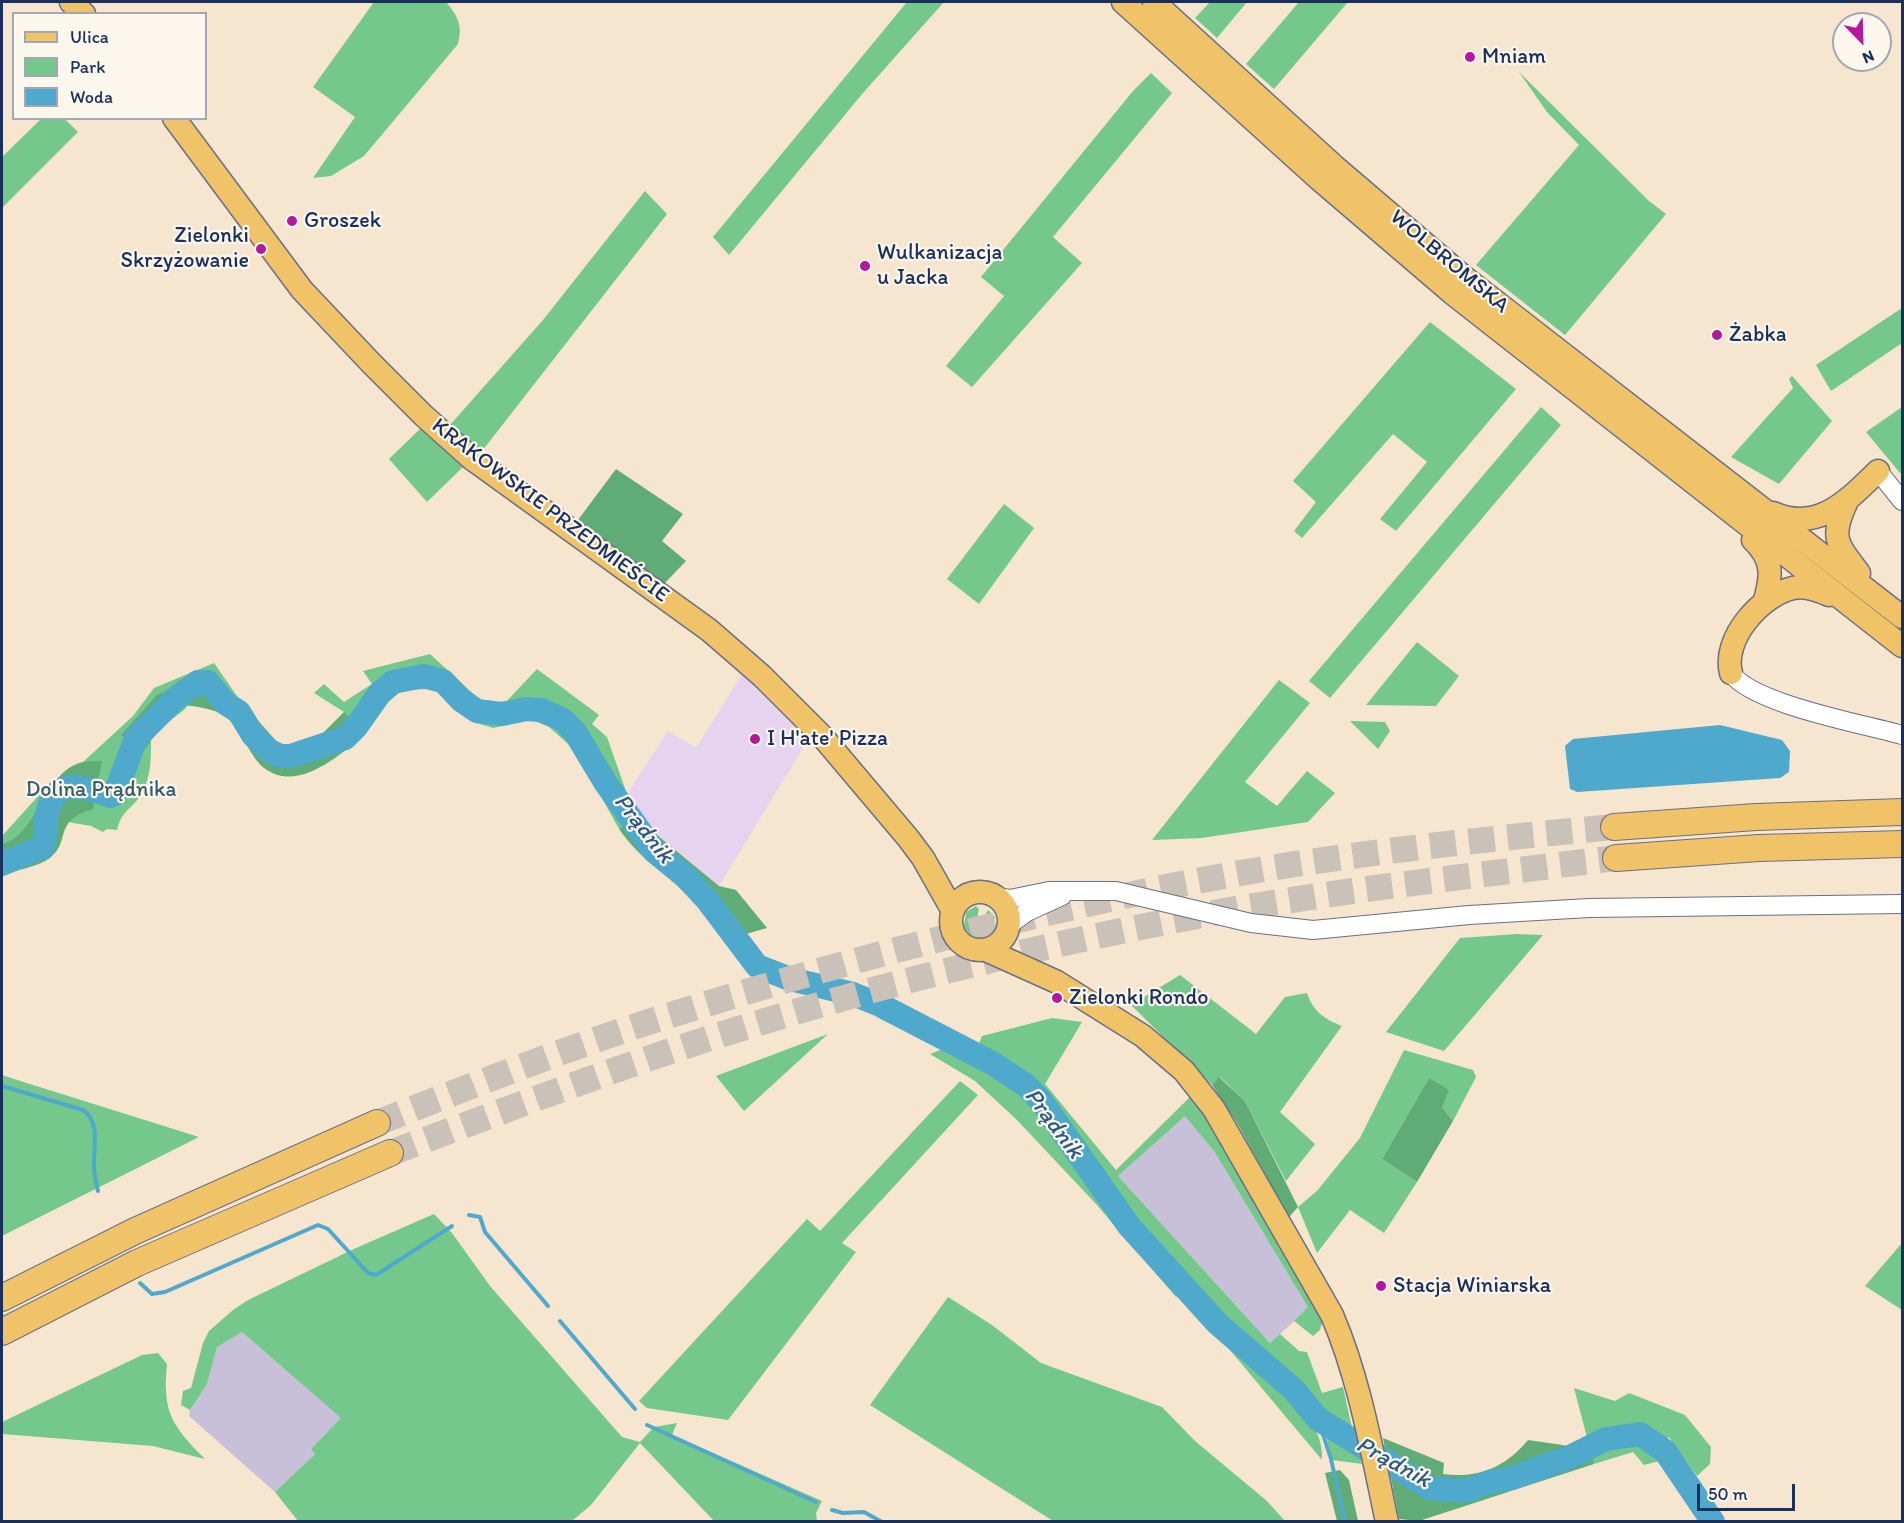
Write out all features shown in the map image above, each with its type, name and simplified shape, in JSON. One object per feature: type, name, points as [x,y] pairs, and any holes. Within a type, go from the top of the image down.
[{"type":"highway","points":[[1614,827],[1756,817],[1902,812]]},
{"type":"highway","points":[[1616,858],[1759,848],[1902,844]]},
{"type":"highway","points":[[2,1298],[144,1226],[377,1124]]},
{"type":"highway","points":[[2,1332],[137,1263],[390,1153]]},
{"type":"main road","name":"WOLBROMSKA","points":[[1123,2],[1320,180],[1443,285],[1719,504]]},
{"type":"main road","name":"WOLBROMSKA","points":[[1154,2],[1334,166],[1464,277],[1878,597]]},
{"type":"main road","name":"KRAKOWSKIE PRZEDMIEŚCIE","points":[[175,120],[302,290],[423,415],[471,458],[705,627],[736,653],[821,735],[923,858],[953,911]]},
{"type":"main road","points":[[1758,506],[1796,520],[1826,515],[1847,501],[1878,471]]},
{"type":"main road","points":[[1847,501],[1837,523],[1837,540],[1878,597],[1902,617]]},
{"type":"main road","points":[[1719,504],[1902,646]]},
{"type":"main road","points":[[1719,504],[1762,548],[1768,560],[1771,580],[1764,603]]},
{"type":"main road","points":[[1731,673],[1730,654],[1741,629],[1764,603],[1790,588],[1802,587],[1842,599]]},
{"type":"main road","name":"KRAKOWSKIE PRZEDMIEŚCIE","points":[[923,858],[961,889],[973,894]]},
{"type":"main road","points":[[1043,973],[1013,942],[1008,928],[1006,909],[996,897],[986,893],[973,894],[962,899],[953,911],[951,926],[958,940],[971,949],[986,950],[1043,973],[1143,1036],[1184,1071],[1214,1109],[1332,1315],[1352,1372],[1387,1521]]},
{"type":"main road","points":[[986,950],[997,945],[1008,928]]},
{"type":"street","points":[[1878,471],[1902,501]]},
{"type":"street","points":[[1731,673],[1743,686],[1772,699],[1902,735]]},
{"type":"street","points":[[996,897],[1010,899],[1049,891],[1131,893],[1251,923],[1313,930],[1469,915],[1589,908],[1902,904]]},
{"type":"street","points":[[1008,928],[1027,912],[1075,891]]},
{"type":"shaded area","points":[[742,674],[809,738],[719,886],[635,817],[629,791],[668,731],[696,748]]},
{"type":"shaded area","points":[[1185,1115],[1214,1151],[1309,1308],[1270,1343],[1118,1176]]},
{"type":"shaded area","points":[[242,1332],[342,1418],[311,1449],[315,1454],[275,1492],[189,1416],[190,1410],[207,1384],[217,1346]]},
{"type":"green space","points":[[374,2],[446,2],[458,22],[460,32],[458,44],[364,156],[331,176],[313,178],[355,117],[313,87]]},
{"type":"green space","points":[[907,2],[944,2],[863,93],[729,255],[713,237]]},
{"type":"green space","points":[[1210,2],[1247,2],[1217,38],[1195,18]]},
{"type":"green space","points":[[1299,2],[1348,2],[1274,89],[1246,64]]},
{"type":"green space","points":[[1519,72],[1649,201],[1666,214],[1565,335],[1476,265],[1579,145],[1547,112]]},
{"type":"green space","points":[[1151,73],[1172,93],[1053,237],[1082,263],[972,387],[946,366],[1004,296],[981,277],[1133,91]]},
{"type":"green space","points":[[40,120],[66,120],[78,132],[3,207],[2,157]]},
{"type":"green space","points":[[645,191],[667,214],[482,451],[450,425],[543,320]]},
{"type":"green space","points":[[1902,308],[1902,343],[1831,391],[1816,365]]},
{"type":"green space","points":[[1430,322],[1516,389],[1396,531],[1380,519],[1427,462],[1393,434],[1302,538],[1294,531],[1316,502],[1293,481]]},
{"type":"green space","points":[[1792,376],[1832,421],[1779,484],[1731,457],[1793,388],[1789,379]]},
{"type":"green space","points":[[1541,407],[1561,425],[1330,698],[1309,681]]},
{"type":"green space","points":[[1902,407],[1902,472],[1900,473],[1866,432]]},
{"type":"green space","points":[[421,428],[464,466],[427,502],[389,459]]},
{"type":"green space","points":[[616,469],[683,514],[662,541],[686,561],[663,585],[578,520]]},
{"type":"green space","points":[[1004,504],[1034,528],[979,604],[947,579]]},
{"type":"green space","points":[[1417,642],[1459,676],[1436,706],[1366,705]]},
{"type":"green space","name":"Dolina Prądnika","points":[[430,654],[480,700],[504,704],[537,669],[599,715],[592,724],[607,737],[635,817],[619,829],[576,751],[549,727],[532,720],[493,728],[473,722],[458,712],[442,693],[430,689],[402,690],[383,706],[365,734],[362,731],[303,767],[286,770],[262,760],[206,685],[184,710],[151,735],[147,782],[140,796],[121,818],[117,830],[107,829],[103,832],[91,826],[68,822],[72,818],[68,817],[47,855],[2,870],[2,836],[50,783],[83,762],[133,716],[154,688],[214,663],[269,742],[282,752],[318,741],[344,712],[314,693],[324,684],[344,702],[372,684],[363,671]]},
{"type":"green space","points":[[194,678],[212,679],[246,707],[278,743],[294,747],[322,734],[344,712],[365,734],[318,768],[305,774],[291,776],[277,775],[264,768],[258,763],[231,721],[221,714],[206,709],[185,705],[171,714],[143,751],[121,735],[157,695]]},
{"type":"green space","points":[[1279,680],[1310,703],[1245,782],[1277,806],[1307,771],[1335,793],[1308,822],[1202,838],[1152,840]]},
{"type":"green space","points":[[1350,721],[1385,722],[1390,731],[1378,749]]},
{"type":"green space","points":[[102,761],[93,809],[72,819],[64,831],[60,844],[50,858],[39,864],[2,875],[2,844],[14,839],[24,829],[59,777],[70,767],[83,762]]},
{"type":"green space","points":[[635,817],[719,886],[736,890],[767,928],[725,940],[693,902],[637,851],[619,829]]},
{"type":"green space","points":[[976,906],[979,909],[977,918],[983,919],[988,910],[995,917],[992,931],[983,937],[971,936],[964,926],[966,912]]},
{"type":"green space","points":[[1517,934],[1543,935],[1444,1051],[1386,1032],[1460,938]]},
{"type":"green space","points":[[1180,975],[1256,1034],[1285,997],[1307,993],[1312,1005],[1320,1014],[1342,1026],[1280,1112],[1315,1144],[1286,1181],[1245,1101],[1220,1077],[1212,1085],[1131,1005]]},
{"type":"green space","points":[[1052,1018],[1082,1022],[1045,1084],[1116,1170],[1190,1097],[1201,1110],[1323,1320],[1320,1330],[1313,1336],[1294,1321],[1308,1307],[1214,1151],[1185,1116],[1118,1176],[1270,1343],[1280,1334],[1299,1351],[1307,1352],[1322,1393],[1343,1387],[1353,1433],[1335,1424],[1314,1408],[1176,1268],[1133,1216],[1046,1095],[1031,1080],[978,1046],[982,1036]]},
{"type":"green space","points":[[828,1034],[744,1111],[716,1076]]},
{"type":"green space","points":[[948,1047],[1005,1077],[1031,1098],[1123,1226],[1181,1294],[1176,1297],[1096,1204],[1017,1120],[975,1081],[930,1054]]},
{"type":"green space","points":[[1404,1050],[1473,1070],[1476,1077],[1453,1121],[1442,1107],[1429,1078],[1382,1159],[1417,1182],[1384,1233],[1350,1210],[1317,1253],[1298,1207],[1317,1191],[1360,1138]]},
{"type":"green space","points":[[2,1075],[14,1079],[199,1137],[2,1236]]},
{"type":"green space","points":[[1219,1077],[1245,1101],[1298,1207],[1289,1217],[1237,1123],[1212,1085]]},
{"type":"green space","points":[[1429,1078],[1449,1090],[1442,1107],[1453,1121],[1417,1182],[1382,1159]]},
{"type":"green space","points":[[960,1081],[978,1095],[842,1243],[856,1252],[728,1420],[647,1408],[639,1401],[807,1219],[820,1231]]},
{"type":"green space","points":[[434,1214],[452,1233],[490,1286],[622,1437],[640,1442],[654,1427],[677,1423],[672,1435],[822,1501],[816,1513],[817,1521],[714,1521],[640,1443],[591,1505],[572,1521],[298,1521],[275,1492],[315,1454],[311,1449],[341,1418],[242,1332],[217,1347],[207,1384],[190,1410],[181,1405],[183,1391],[191,1388],[203,1343],[209,1331],[248,1300],[356,1248]]},
{"type":"green space","points":[[1902,1243],[1902,1310],[1865,1286]]},
{"type":"green space","points":[[948,1297],[992,1325],[1041,1363],[1162,1407],[1195,1441],[1267,1501],[1285,1521],[1053,1521],[870,1405]]},
{"type":"green space","points":[[1233,1345],[1261,1367],[1304,1410],[1321,1443],[1322,1460],[1230,1350]]},
{"type":"green space","points":[[158,1353],[167,1364],[166,1394],[172,1417],[184,1437],[205,1459],[153,1446],[2,1434],[2,1422],[142,1355]]},
{"type":"green space","points":[[1574,1388],[1615,1401],[1629,1393],[1685,1415],[1711,1447],[1710,1464],[1697,1476],[1669,1437],[1663,1442],[1670,1449],[1663,1460],[1644,1465],[1633,1452],[1594,1464]]},
{"type":"green space","points":[[1326,1435],[1358,1447],[1362,1464],[1332,1460]]},
{"type":"green space","points":[[1383,1438],[1444,1463],[1443,1474],[1468,1475],[1490,1469],[1501,1464],[1528,1440],[1576,1447],[1589,1442],[1594,1464],[1419,1521],[1399,1519]]},
{"type":"green space","points":[[1670,1449],[1702,1498],[1723,1521],[1701,1521],[1697,1517],[1663,1460]]},
{"type":"green space","points":[[1340,1470],[1349,1480],[1358,1521],[1337,1521],[1325,1473]]},
{"type":"water","points":[[1720,725],[1782,740],[1790,751],[1789,772],[1780,778],[1577,792],[1570,789],[1565,746],[1573,739]]},
{"type":"waterway","name":"Prądnik","points":[[2,864],[43,847],[51,802],[63,789],[72,787],[110,796],[115,794],[136,738],[175,699],[198,682],[208,682],[225,703],[239,712],[253,735],[268,750],[280,756],[291,756],[345,738],[356,727],[380,693],[393,682],[423,676],[443,681],[461,700],[477,711],[502,714],[526,709],[542,710],[563,720],[575,732],[605,782],[654,851],[686,877],[708,901],[757,966],[790,979],[853,994],[880,1005],[992,1063],[1027,1086],[1042,1102],[1129,1226],[1217,1323],[1293,1389],[1318,1419],[1430,1488],[1466,1491],[1490,1482],[1512,1478],[1570,1457],[1606,1439],[1640,1434],[1665,1451],[1713,1522]]},
{"type":"waterway","points":[[2,1086],[83,1110],[89,1115],[95,1136],[94,1170],[98,1191]]},
{"type":"waterway","points":[[469,1215],[480,1217],[485,1232],[548,1306]]},
{"type":"waterway","points":[[140,1283],[152,1294],[165,1292],[318,1225],[328,1229],[368,1273],[376,1275],[452,1226]]},
{"type":"waterway","points":[[560,1321],[635,1409]]},
{"type":"waterway","points":[[1318,1419],[1331,1459],[1345,1522]]},
{"type":"waterway","points":[[647,1425],[816,1502]]},
{"type":"waterway","points":[[832,1510],[843,1513],[864,1512],[882,1522]]},
{"type":"tunnel","points":[[377,1123],[650,1021],[857,961],[1025,918],[1256,870],[1374,853],[1614,827]]},
{"type":"tunnel","points":[[390,1153],[584,1081],[701,1041],[891,985],[1019,953],[1148,925],[1263,904],[1616,858]]},
{"type":"place","name":"Mniam","points":[[1470,57]]},
{"type":"place","name":"Groszek","points":[[292,221]]},
{"type":"place","name":"Zielonki Skrzyżowanie","points":[[261,249]]},
{"type":"place","name":"Wulkanizacja u Jacka","points":[[865,266]]},
{"type":"place","name":"Żabka","points":[[1717,335]]},
{"type":"place","name":"I H'ate' Pizza","points":[[755,739]]},
{"type":"place","name":"Zielonki Rondo","points":[[1057,998]]},
{"type":"place","name":"Stacja Winiarska","points":[[1381,1286]]}]
